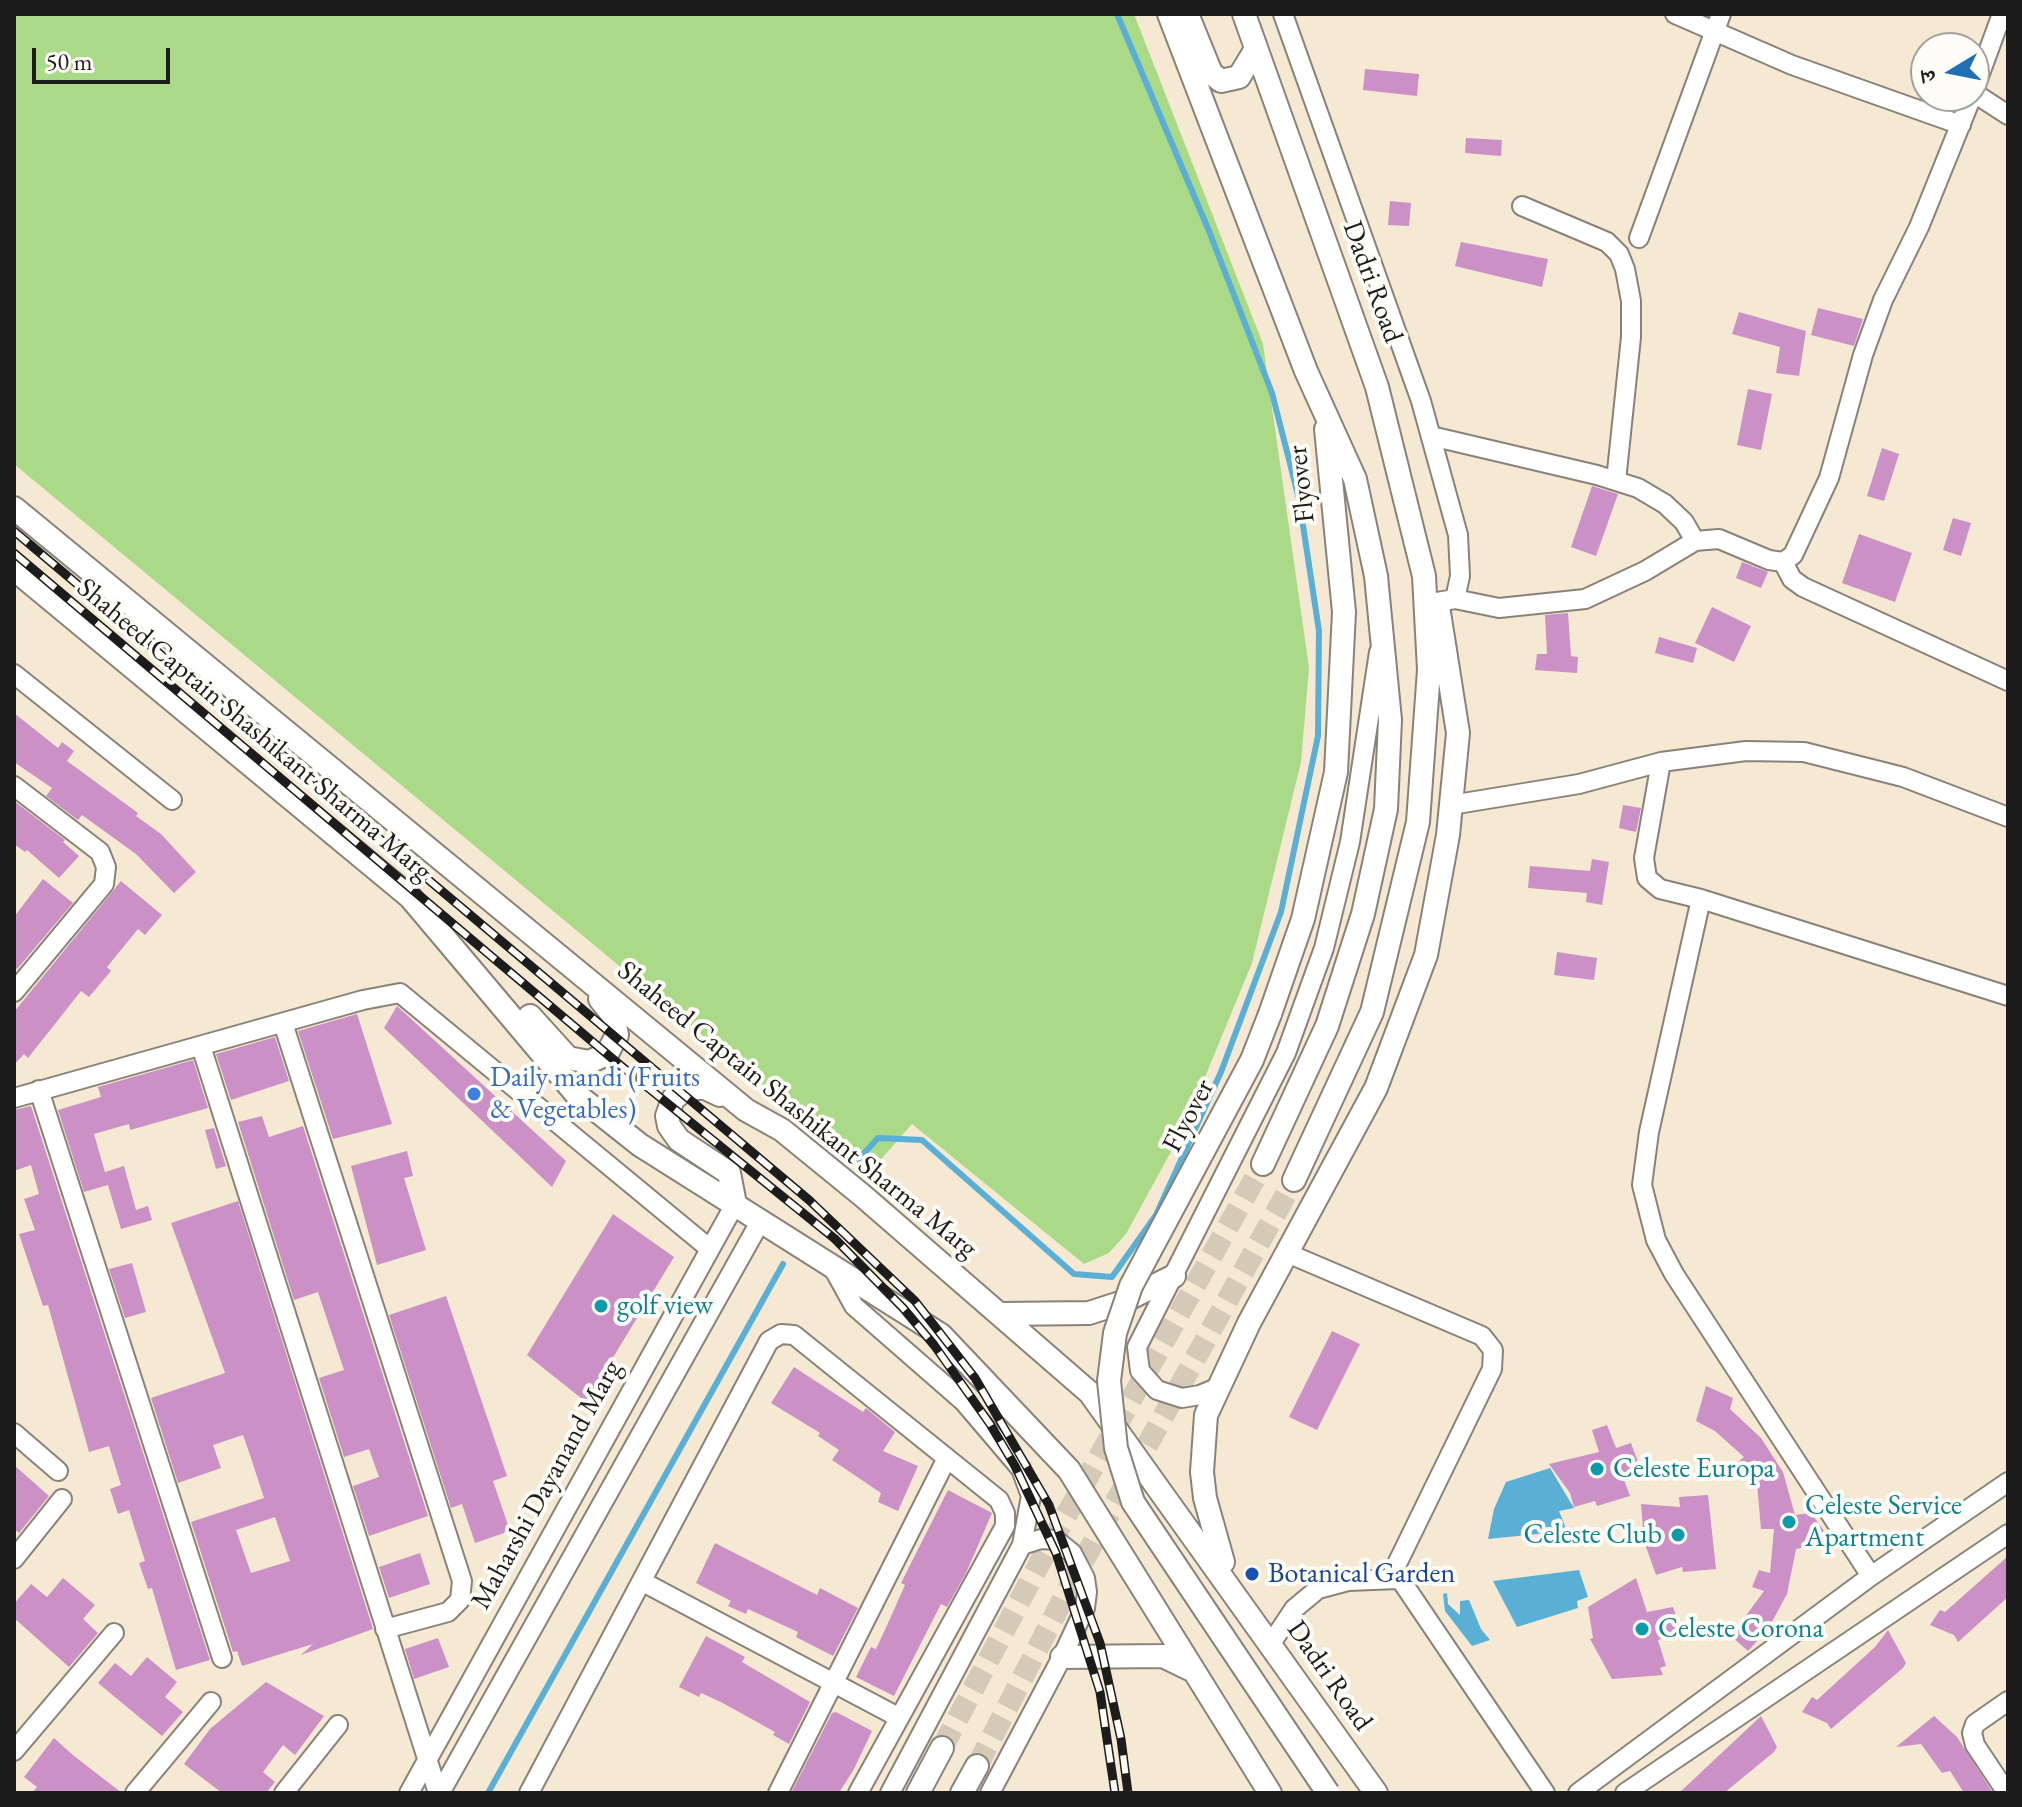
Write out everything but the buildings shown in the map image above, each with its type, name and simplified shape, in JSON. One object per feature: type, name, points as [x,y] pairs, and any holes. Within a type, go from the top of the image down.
[{"type":"main road","points":[[1169,14],[1306,371],[1324,404],[1355,479],[1376,576],[1390,720],[1386,809],[1363,914],[1327,1026],[1263,1164]]},
{"type":"main road","points":[[1187,14],[1211,73],[1221,81],[1239,77],[1256,49]]},
{"type":"main road","name":"Dadri Road","points":[[1244,14],[1377,387],[1424,576]]},
{"type":"main road","name":"Flyover","points":[[1324,404],[1344,612],[1336,772],[1322,846],[1303,919],[1252,1060],[1131,1286],[1115,1333],[1109,1381],[1116,1448],[1133,1502],[1328,1793]]},
{"type":"main road","name":"Shaheed Captain Shashikant Sharma Marg","points":[[14,508],[746,1110],[782,1130],[1000,1314],[1104,1409],[1234,1592]]},
{"type":"main road","points":[[1234,1592],[1214,1538],[1202,1472],[1206,1415],[1287,1253],[1376,1088],[1426,955],[1451,805],[1458,733],[1446,600],[1424,576]]},
{"type":"main road","points":[[1294,1180],[1372,1012],[1418,822],[1429,670],[1424,576]]},
{"type":"main road","name":"Shaheed Captain Shashikant Sharma Marg","points":[[17,579],[410,897],[577,1095],[640,1145],[941,1335],[1069,1470],[1269,1791]]},
{"type":"main road","points":[[410,897],[509,992],[560,1051],[578,1062],[589,1062],[607,1054],[614,1045],[617,1025],[613,1015],[574,968]]},
{"type":"main road","points":[[735,1204],[729,1173],[679,1140],[669,1126],[667,1116],[679,1092],[696,1087],[705,1088],[746,1110]]},
{"type":"main road","points":[[1000,1314],[1089,1313],[1120,1303],[1174,1276]]},
{"type":"main road","name":"Dadri Road","points":[[1234,1592],[1376,1793]]},
{"type":"main road","points":[[1062,1657],[1163,1656],[1194,1671]]},
{"type":"main road","points":[[918,1793],[942,1748]]},
{"type":"main road","points":[[962,1793],[977,1766]]},
{"type":"street","points":[[1283,14],[1431,436],[1458,535],[1460,576],[1446,600],[1499,608],[1585,599],[1645,571],[1695,541],[1719,539],[1769,560],[1783,562],[1793,555],[1829,478],[1863,355],[1883,300],[1919,227],[1966,112]]},
{"type":"street","points":[[1675,14],[1718,22],[1792,65],[1961,125]]},
{"type":"street","points":[[1990,47],[2002,14]]},
{"type":"street","points":[[1639,238],[1718,22]]},
{"type":"street","points":[[1990,104],[2008,115]]},
{"type":"street","points":[[1522,206],[1607,242],[1619,254],[1625,269],[1631,301],[1631,337],[1616,481]]},
{"type":"street","points":[[1431,436],[1638,488],[1665,504],[1684,522],[1695,541]]},
{"type":"street","points":[[1783,562],[1792,579],[1803,587],[2008,681]]},
{"type":"street","points":[[1219,1387],[1182,1398],[1157,1390],[1140,1371],[1137,1347],[1286,1053],[1324,948],[1350,842],[1367,716],[1382,638]]},
{"type":"street","points":[[14,674],[172,800]]},
{"type":"street","points":[[1451,805],[1579,784],[1661,762],[1746,751],[1804,752],[1903,777],[2008,817]]},
{"type":"street","points":[[1661,762],[1644,858],[1647,878],[1660,889],[1701,899],[2008,996]]},
{"type":"street","points":[[14,786],[100,852],[106,867],[104,884],[14,992]]},
{"type":"street","points":[[1701,899],[1649,1132],[1642,1185],[1656,1240],[1674,1274],[1871,1576]]},
{"type":"street","points":[[14,1098],[400,993],[710,1249]]},
{"type":"street","points":[[283,1023],[462,1581],[460,1600],[448,1612],[385,1629]]},
{"type":"street","points":[[201,1046],[439,1793]]},
{"type":"street","points":[[39,1090],[222,1658]]},
{"type":"street","name":"Maharshi Dayanand Marg","points":[[409,1793],[735,1204]]},
{"type":"street","name":"Maharshi Dayanand Marg","points":[[439,1793],[760,1222]]},
{"type":"street","points":[[1287,1253],[1482,1336],[1493,1350],[1492,1369],[1396,1560],[1398,1579],[1545,1793]]},
{"type":"street","points":[[832,1267],[854,1306],[964,1402],[1021,1469],[1031,1496],[1022,1545],[890,1793]]},
{"type":"street","points":[[529,1793],[769,1341],[781,1334],[794,1335],[999,1500],[1005,1513],[1005,1526],[858,1793]]},
{"type":"street","points":[[14,1433],[58,1471]]},
{"type":"street","points":[[778,1793],[947,1458]]},
{"type":"street","points":[[1578,1793],[1871,1576],[2008,1482]]},
{"type":"street","points":[[14,1559],[62,1499]]},
{"type":"street","points":[[1625,1793],[2008,1534]]},
{"type":"street","points":[[990,1793],[1085,1608],[1085,1578],[1072,1553],[1056,1540],[1041,1539],[1022,1545]]},
{"type":"street","points":[[1270,1645],[1294,1609],[1318,1589],[1348,1581],[1398,1579]]},
{"type":"street","points":[[643,1582],[898,1717]]},
{"type":"street","points":[[14,1751],[114,1633]]},
{"type":"street","points":[[2007,1793],[1975,1745],[1972,1733],[1975,1724],[2008,1701]]},
{"type":"street","points":[[135,1793],[211,1702]]},
{"type":"street","points":[[284,1793],[338,1725]]},
{"type":"green space","points":[[14,14],[1134,14],[1263,344],[1309,668],[1301,762],[1252,963],[1184,1128],[1126,1234],[1109,1253],[1084,1264],[912,1124],[869,1173],[14,464]]},
{"type":"water","points":[[1550,1468],[1574,1508],[1559,1511],[1567,1531],[1488,1539],[1494,1509],[1506,1482]]},
{"type":"water","points":[[1579,1570],[1588,1597],[1577,1601],[1578,1608],[1517,1627],[1493,1581]]},
{"type":"water","points":[[1447,1593],[1448,1604],[1460,1615],[1460,1601],[1469,1600],[1481,1629],[1490,1640],[1472,1646],[1445,1611],[1443,1594]]},
{"type":"waterway","points":[[858,1160],[878,1138],[922,1140],[1074,1274],[1112,1277],[1156,1215],[1221,1072],[1281,912],[1318,736],[1319,631],[1299,499],[1272,393],[1209,231],[1117,14]]},
{"type":"waterway","points":[[488,1793],[783,1264]]},
{"type":"tunnel","points":[[942,1748],[1043,1557],[1263,1164]]},
{"type":"tunnel","points":[[977,1766],[1077,1572],[1294,1180]]},
{"type":"railway","points":[[14,531],[809,1200],[915,1301],[975,1378],[1049,1505],[1100,1643],[1121,1739],[1128,1793]]},
{"type":"railway","points":[[14,553],[620,1065],[835,1239],[903,1308],[934,1345],[990,1424],[1015,1466],[1056,1553],[1100,1692],[1115,1793]]},
{"type":"place","name":"Daily mandi (Fruits & Vegetables)","points":[[474,1094]]},
{"type":"place","name":"golf view","points":[[601,1306]]},
{"type":"place","name":"Celeste Europa","points":[[1597,1469]]},
{"type":"place","name":"Celeste Service Apartment","points":[[1789,1522]]},
{"type":"place","name":"Celeste Club","points":[[1678,1535]]},
{"type":"place","name":"Botanical Garden","points":[[1252,1574]]},
{"type":"place","name":"Celeste Corona","points":[[1642,1629]]}]
